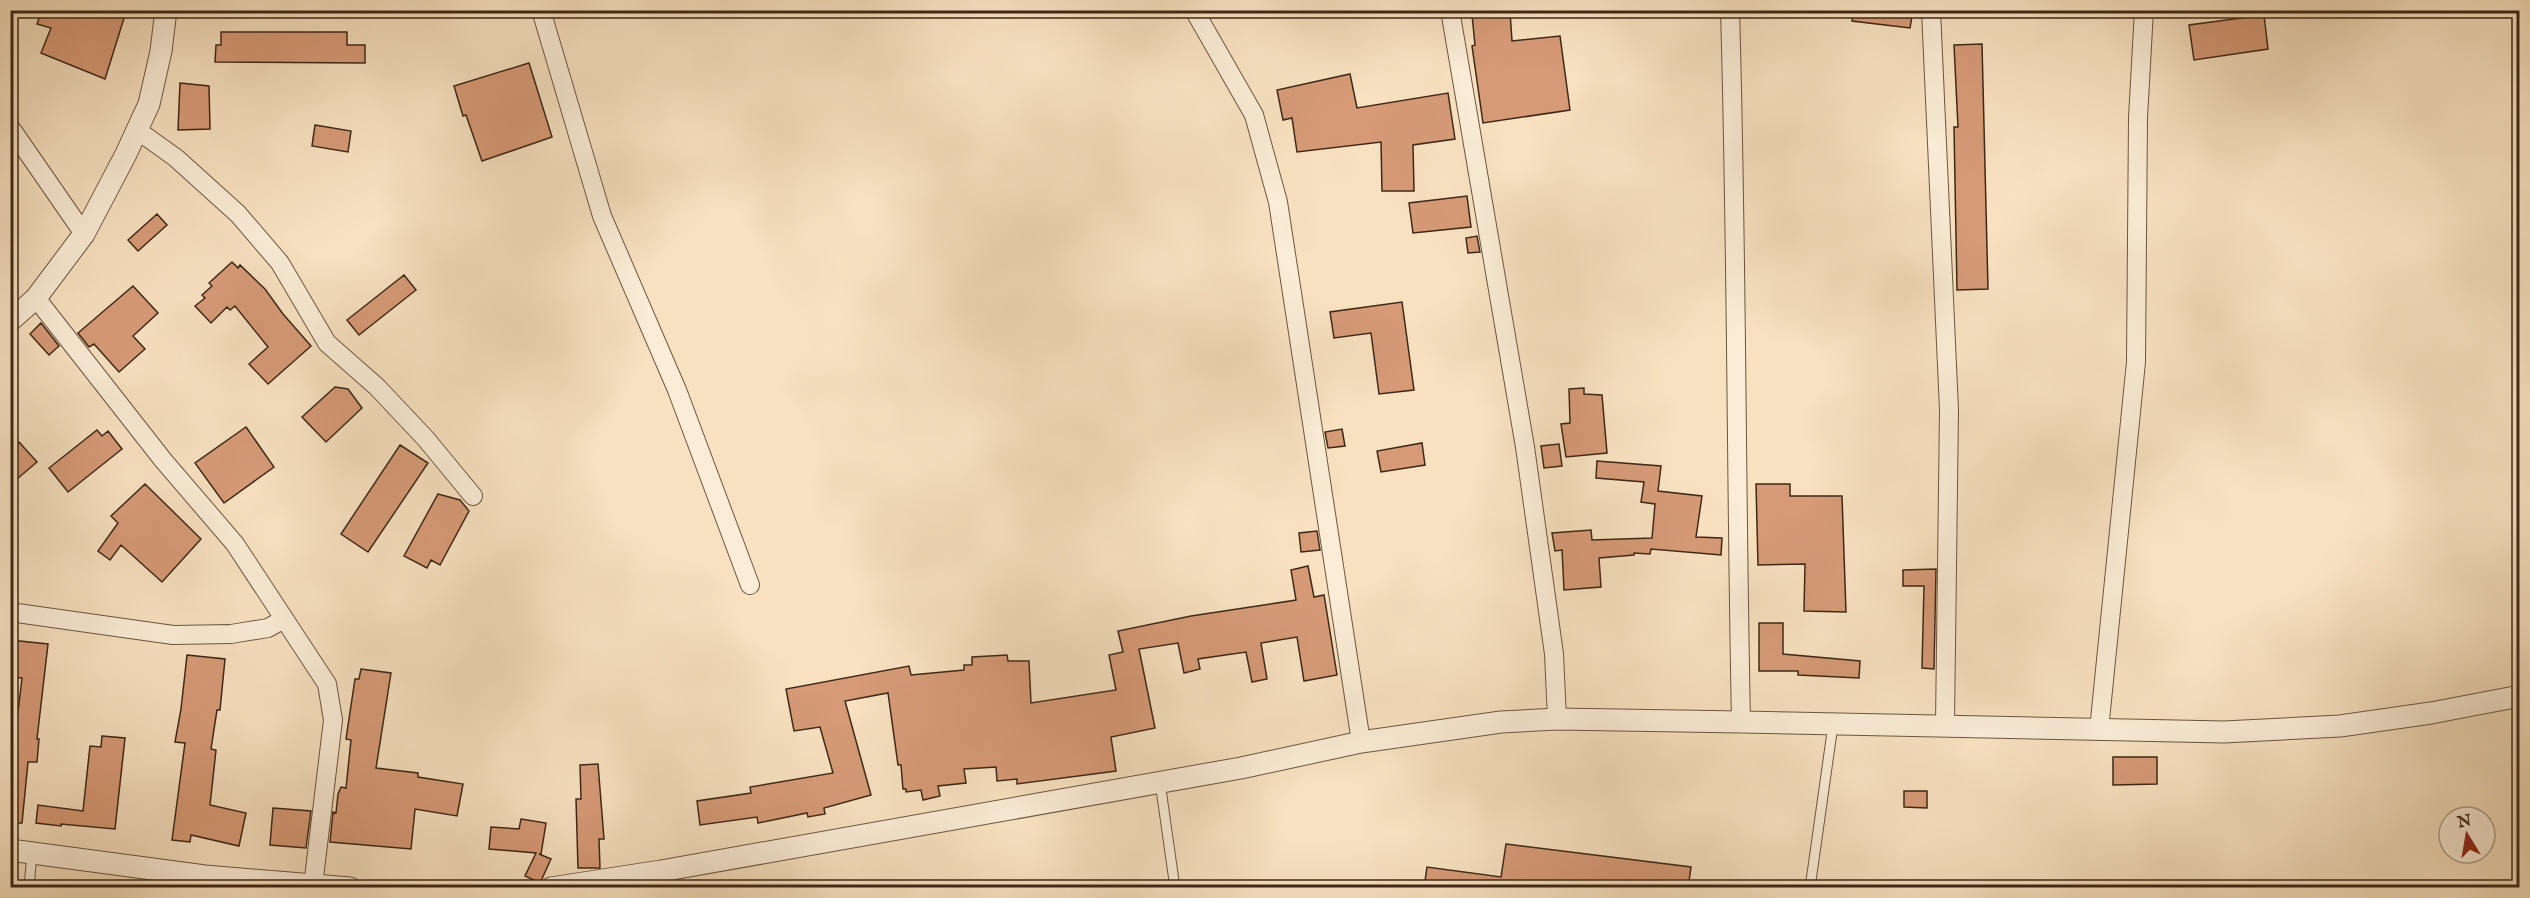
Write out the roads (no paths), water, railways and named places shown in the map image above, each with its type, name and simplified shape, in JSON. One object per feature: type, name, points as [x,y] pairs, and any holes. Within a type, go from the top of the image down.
[{"type":"street","points":[[10,321],[36,298],[84,234],[149,104],[161,51],[166,10]]},
{"type":"street","points":[[541,10],[602,216],[677,390],[750,585]]},
{"type":"street","points":[[1194,10],[1254,115],[1278,202],[1361,742]]},
{"type":"street","points":[[1450,10],[1525,447],[1554,654],[1557,719]]},
{"type":"street","points":[[1730,10],[1735,170],[1736,519],[1741,722]]},
{"type":"street","points":[[1931,10],[1949,410],[1946,724]]},
{"type":"street","points":[[2099,730],[2136,362],[2138,118],[2144,10]]},
{"type":"street","points":[[10,127],[84,234]]},
{"type":"street","points":[[136,130],[176,159],[238,214],[280,263],[327,343],[385,396],[426,439],[473,496]]},
{"type":"street","points":[[36,298],[163,460],[236,544],[327,684],[333,720],[313,886]]},
{"type":"street","points":[[10,612],[173,635],[231,634],[268,628],[284,619]]},
{"type":"street","points":[[551,888],[661,871],[1241,768],[1361,742],[1501,722],[1557,719],[1833,725],[1946,724],[2224,732],[2340,726],[2431,713],[2520,696]]},
{"type":"street","points":[[10,850],[205,876],[350,888]]},
{"type":"lane","points":[[1810,888],[1833,725]]},
{"type":"lane","points":[[1160,782],[1174,881],[1172,888]]},
{"type":"lane","points":[[29,888],[32,853]]}]
